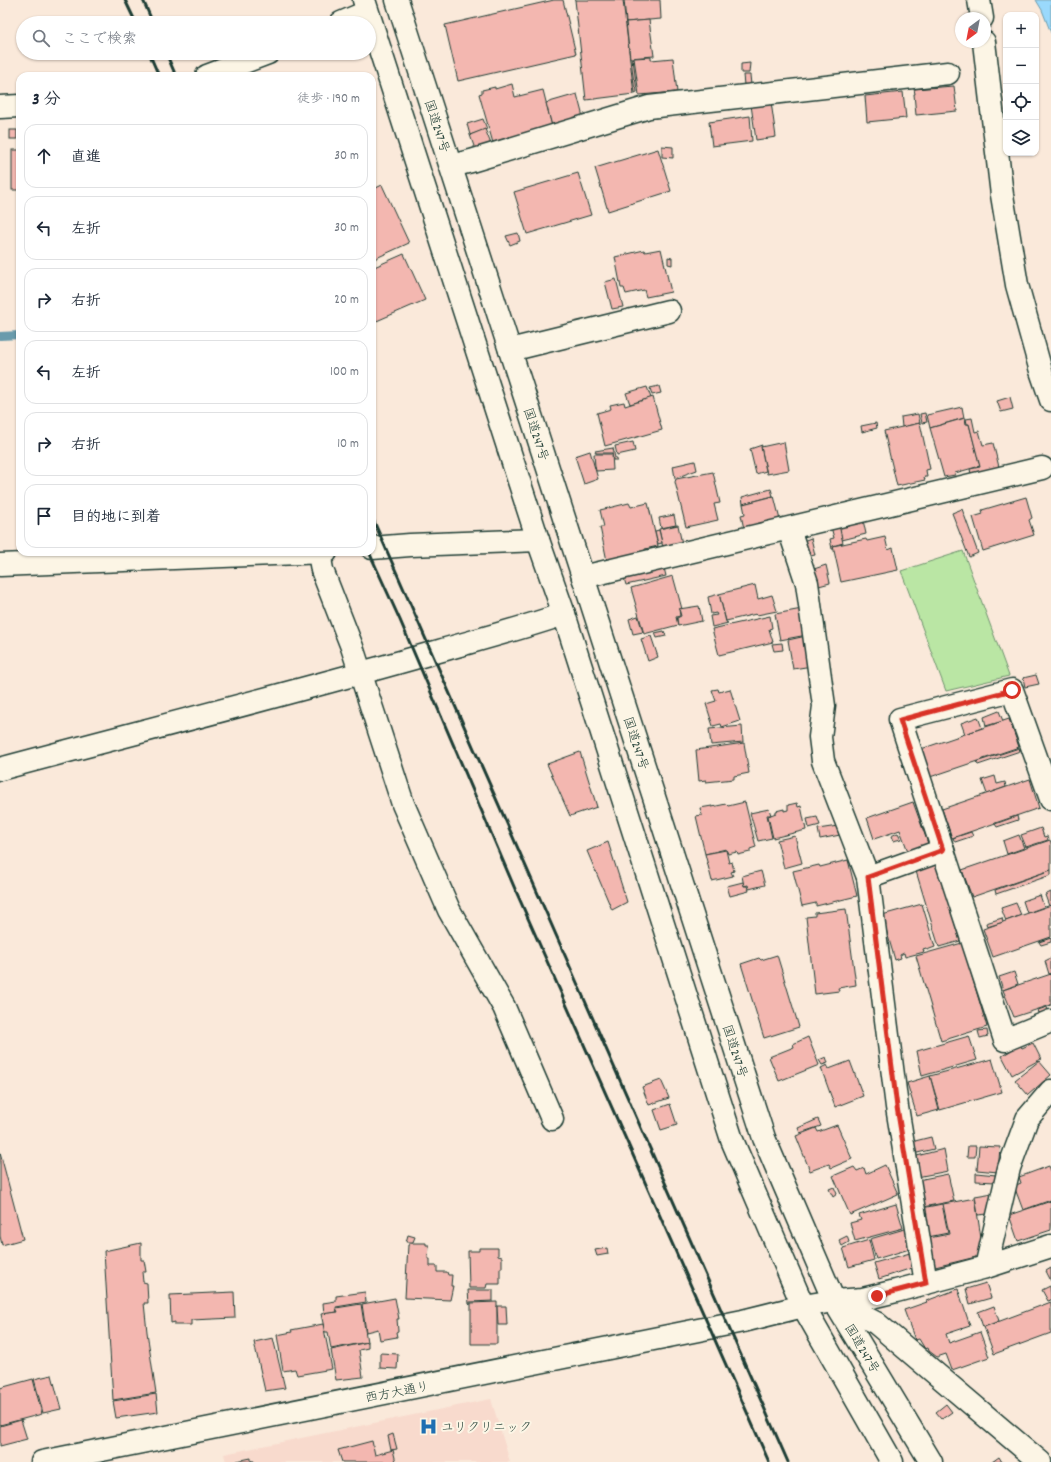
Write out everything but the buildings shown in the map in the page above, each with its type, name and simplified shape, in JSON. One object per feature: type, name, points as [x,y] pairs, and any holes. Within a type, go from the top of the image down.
[{"type":"main road","name":"国道247号","points":[[397,0],[764,1138],[834,1301],[931,1462]]},
{"type":"main road","points":[[979,0],[981,12]]},
{"type":"main road","points":[[351,16],[366,6],[369,16]]},
{"type":"main road","points":[[376,37],[538,540],[564,614],[732,1140],[803,1306],[892,1462]]},
{"type":"main road","points":[[985,48],[1002,195],[1017,285],[1041,371],[1051,400]]},
{"type":"main road","points":[[218,72],[249,60]]},
{"type":"main road","points":[[451,166],[649,107],[948,72]]},
{"type":"main road","points":[[0,107],[16,106]]},
{"type":"main road","points":[[510,350],[669,311]]},
{"type":"main road","points":[[583,577],[1042,468]]},
{"type":"main road","points":[[789,529],[807,584],[824,706],[820,737],[823,761],[868,877],[897,1107],[926,1283]]},
{"type":"main road","points":[[376,548],[538,540]]},
{"type":"main road","points":[[0,565],[221,556]]},
{"type":"main road","points":[[320,556],[322,570],[360,674],[403,804],[449,910],[504,1007],[552,1119]]},
{"type":"main road","points":[[0,769],[360,674],[518,629],[564,614]]},
{"type":"main road","points":[[1051,800],[1012,690],[900,720],[1004,1040],[1051,1021]]},
{"type":"main road","points":[[868,877],[943,850]]},
{"type":"main road","points":[[986,1267],[1009,1168],[1027,1119],[1051,1091]]},
{"type":"main road","name":"西方大通り","points":[[42,1462],[752,1319],[803,1306],[834,1301],[863,1299],[986,1267],[1051,1246]]},
{"type":"main road","points":[[834,1301],[876,1323],[1040,1462]]},
{"type":"shaded area","name":"ユリクリニック","points":[[491,1399],[510,1462],[226,1462],[224,1454]]},
{"type":"green space","points":[[963,551],[1009,676],[946,691],[901,571]]},
{"type":"water","points":[[1036,0],[1051,0],[1051,33],[1042,10]]},
{"type":"waterway","points":[[0,336],[16,335]]},
{"type":"railway","points":[[125,0],[133,16]]},
{"type":"railway","points":[[143,0],[150,16]]},
{"type":"railway","points":[[152,60],[157,72]]},
{"type":"railway","points":[[169,60],[174,72]]},
{"type":"railway","points":[[376,526],[788,1462]]},
{"type":"railway","points":[[371,556],[400,620],[515,889],[769,1462]]},
{"type":"place","name":"ユリクリニック","points":[[428,1426]]},
{"type":"route","points":[[877,1296],[926,1283],[897,1107],[868,877],[943,850],[900,720],[1012,690]]}]
